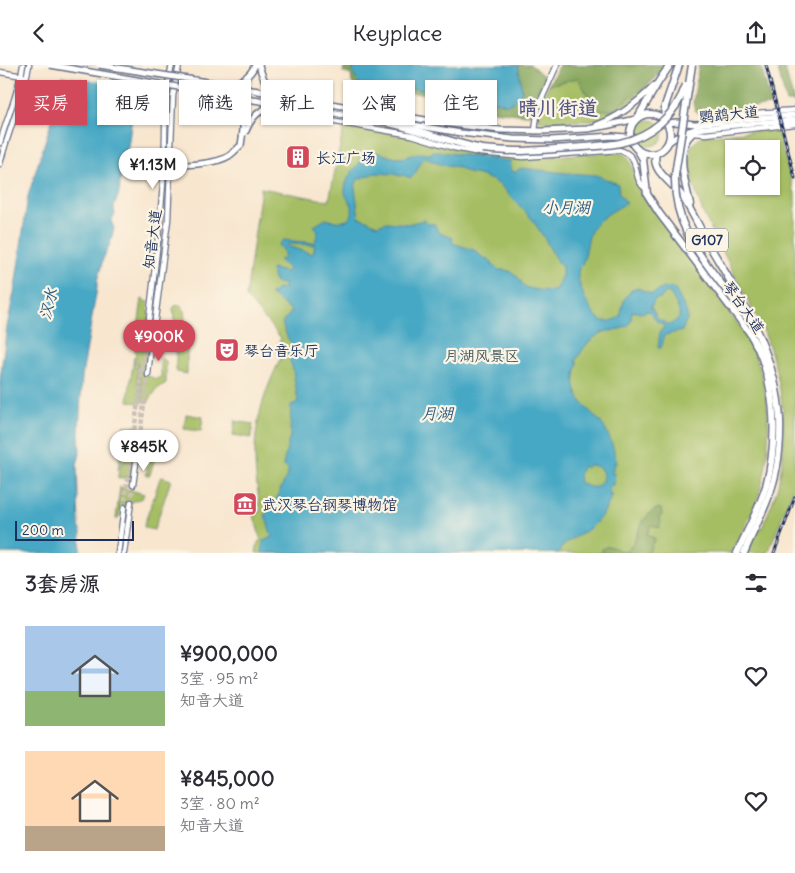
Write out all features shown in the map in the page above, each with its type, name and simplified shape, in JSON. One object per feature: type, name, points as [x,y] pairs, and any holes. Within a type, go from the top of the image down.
[{"type":"highway","points":[[632,141],[630,135],[633,124],[670,65]]},
{"type":"highway","points":[[637,149],[643,153],[656,154],[664,149],[669,142],[670,132],[666,121],[665,106],[680,65]]},
{"type":"highway","points":[[398,125],[482,149],[525,151],[619,143],[636,138],[655,127],[672,112],[683,92],[692,65]]},
{"type":"highway","points":[[692,65],[675,175],[674,186],[677,204],[685,231],[691,243],[756,331]]},
{"type":"highway","points":[[636,119],[647,114],[653,114],[666,121]]},
{"type":"highway","points":[[691,212],[682,163],[684,145],[695,129]]},
{"type":"highway","name":"G107","points":[[632,141],[637,149]]},
{"type":"highway","name":"琴台大道","points":[[637,149],[643,159],[647,194],[659,213],[749,332],[765,370],[770,389],[772,448],[768,476],[763,493],[737,553]]},
{"type":"highway","name":"琴台大道","points":[[656,154],[655,163],[657,169],[680,191],[741,299],[767,355],[776,389],[780,421],[777,465],[770,494],[744,553]]},
{"type":"main road","points":[[0,164],[24,89],[23,65]]},
{"type":"main road","points":[[0,143],[29,65]]},
{"type":"main road","points":[[50,65],[179,86]]},
{"type":"main road","points":[[98,65],[195,80]]},
{"type":"main road","name":"知音大道","points":[[149,319],[158,248],[164,166],[166,95],[172,65]]},
{"type":"main road","name":"知音大道","points":[[154,327],[168,220],[173,96],[179,65]]},
{"type":"main road","points":[[242,80],[257,65],[264,80]]},
{"type":"main road","points":[[535,131],[538,107],[557,65]]},
{"type":"main road","points":[[0,72],[24,76]]},
{"type":"main road","points":[[587,129],[617,117],[644,96],[659,81]]},
{"type":"main road","points":[[333,104],[500,130],[587,129],[605,127],[636,119]]},
{"type":"main road","points":[[164,166],[210,162],[230,156],[241,145],[250,122],[261,111]]},
{"type":"main road","points":[[256,114],[271,111],[412,135],[454,148],[480,153],[522,157],[619,150],[625,152],[633,159],[640,183],[646,189]]},
{"type":"main road","points":[[695,129],[715,118],[795,111]]},
{"type":"main road","name":"鹦鹉大道","points":[[669,142],[682,133],[695,129],[757,118],[795,115]]},
{"type":"main road","name":"鹦鹉大道","points":[[666,121],[677,122],[695,129],[757,123],[795,122]]},
{"type":"main road","points":[[241,145],[243,125]]},
{"type":"main road","points":[[414,125],[513,139],[551,140],[620,136],[632,141]]},
{"type":"main road","points":[[148,375],[151,346]]},
{"type":"main road","points":[[133,485],[136,456]]},
{"type":"main road","points":[[124,553],[131,502]]},
{"type":"main road","points":[[118,553],[124,507]]},
{"type":"green space","points":[[345,65],[353,65],[360,80],[352,80],[351,75],[343,72]]},
{"type":"green space","points":[[518,65],[531,65],[547,79],[533,112],[530,115],[497,111],[497,101],[506,104],[522,91]]},
{"type":"green space","points":[[559,65],[662,65],[647,88],[635,99],[602,118],[587,121],[542,122],[539,120],[540,107],[545,92]]},
{"type":"green space","points":[[559,65],[663,65],[661,71],[642,89],[612,110],[596,110],[578,78],[549,85]]},
{"type":"green space","points":[[699,65],[761,65],[771,105],[700,114],[695,110],[693,103]]},
{"type":"green space","points":[[777,65],[784,65],[794,102],[786,102]]},
{"type":"green space","points":[[415,88],[425,90],[425,94],[415,93]]},
{"type":"green space","points":[[650,120],[659,124],[663,133],[659,142],[650,146],[641,142],[637,133],[641,124]]},
{"type":"green space","name":"月湖风景区","points":[[344,126],[419,138],[440,146],[519,158],[617,152],[628,158],[641,194],[747,336],[761,373],[768,415],[767,458],[756,504],[732,553],[256,553],[258,542],[261,540],[253,513],[261,511],[255,468],[257,430],[266,393],[283,354],[275,350],[281,338],[246,297],[261,188],[329,201]]},
{"type":"green space","points":[[777,129],[795,194],[795,484],[768,553],[746,553],[757,526],[762,528],[778,486],[783,442],[782,405],[779,386],[764,332],[703,213],[692,181],[690,147],[702,136]]},
{"type":"green space","points":[[142,299],[149,303],[150,322],[164,335],[164,340],[136,341]]},
{"type":"green space","points":[[180,305],[184,309],[187,374],[177,372],[176,370],[173,308]]},
{"type":"green space","points":[[135,347],[148,352],[146,375],[156,379],[161,377],[161,358],[166,361],[166,383],[157,389],[148,402],[144,402]]},
{"type":"green space","points":[[134,356],[142,401],[142,404],[128,401]]},
{"type":"green space","points":[[186,414],[203,417],[201,431],[184,429]]},
{"type":"green space","points":[[235,421],[253,424],[251,438],[233,435]]},
{"type":"green space","points":[[124,426],[139,426],[139,429],[118,470]]},
{"type":"green space","points":[[141,429],[156,453],[150,475],[146,475],[150,457],[146,454],[134,457],[131,477],[118,479],[118,474]]},
{"type":"green space","points":[[160,478],[171,480],[154,530],[145,528],[144,525]]},
{"type":"green space","points":[[120,487],[144,494],[142,498],[127,505],[118,519],[116,519]]},
{"type":"green space","points":[[660,508],[662,514],[659,528],[651,525],[647,535],[655,538],[648,553],[602,553],[602,549],[608,546],[628,551],[644,520],[654,510]]},
{"type":"water","name":"汉水","points":[[64,65],[141,65],[138,80],[97,80],[97,125],[131,125],[128,148],[122,166],[119,193],[114,207],[115,214],[111,221],[114,228],[97,282],[82,376],[79,432],[80,454],[77,464],[79,526],[81,532],[80,553],[0,553],[0,380],[28,196],[50,125],[87,125],[87,80],[61,80]]},
{"type":"water","points":[[353,65],[518,65],[522,91],[518,98],[510,104],[506,104],[497,102],[497,80],[425,80],[425,90],[415,88],[415,80],[357,80],[353,72]]},
{"type":"water","name":"月湖","points":[[433,151],[510,161],[512,171],[515,172],[521,168],[596,175],[618,184],[619,194],[627,203],[606,215],[592,229],[585,257],[578,271],[578,278],[585,298],[601,320],[608,321],[620,317],[624,300],[632,289],[638,288],[651,294],[666,288],[675,289],[687,313],[687,319],[682,331],[665,335],[661,348],[658,348],[660,331],[664,328],[663,325],[656,321],[649,311],[641,313],[632,311],[631,322],[628,325],[599,334],[587,344],[576,361],[578,362],[575,380],[576,391],[581,401],[599,420],[609,435],[616,464],[614,463],[612,473],[615,474],[613,485],[610,485],[609,495],[612,495],[602,515],[595,524],[567,543],[558,553],[262,553],[263,541],[272,537],[265,515],[277,498],[289,470],[283,465],[290,435],[291,405],[298,402],[293,370],[287,352],[292,344],[282,323],[292,311],[270,294],[278,289],[285,288],[284,284],[275,283],[271,269],[287,272],[289,270],[279,260],[285,258],[282,247],[278,246],[283,240],[315,243],[318,231],[314,226],[326,219],[344,221],[351,217],[352,207],[345,194],[345,189],[350,174],[361,162],[360,159],[377,152],[399,158],[419,153],[431,154]],"holes":[[[424,158],[441,165],[459,168],[468,173],[492,180],[500,185],[532,219],[556,260],[562,266],[562,275],[556,289],[540,290],[525,287],[512,272],[499,270],[488,258],[486,260],[474,250],[452,243],[453,238],[438,232],[435,224],[428,224],[424,220],[407,224],[387,222],[377,225],[359,218],[355,187],[358,179],[374,173],[403,175],[411,178]],[[288,244],[315,245],[313,254],[287,246]],[[666,292],[670,293],[678,308],[679,318],[670,325],[658,319],[651,307],[655,299],[661,298]],[[589,465],[597,466],[601,470],[602,480],[595,487],[581,484],[579,479],[580,473],[583,466],[585,468]]]},
{"type":"pier","points":[[62,65],[143,65],[140,80],[97,81],[60,75]]},
{"type":"tunnel","points":[[124,507],[149,319]]},
{"type":"tunnel","points":[[151,346],[154,327]]},
{"type":"tunnel","points":[[137,456],[148,375]]},
{"type":"tunnel","points":[[131,502],[133,485]]},
{"type":"railway","points":[[766,65],[795,178]]},
{"type":"railway","points":[[774,553],[795,497]]},
{"type":"place","name":"长江广场","points":[[298,157]]},
{"type":"place","name":"琴台音乐厅","points":[[227,350]]},
{"type":"place","name":"武汉琴台钢琴博物馆","points":[[245,504]]},
{"type":"district","name":"晴川街道","points":[[558,107]]},
{"type":"water label","name":"小月湖","points":[[566,207]]}]
